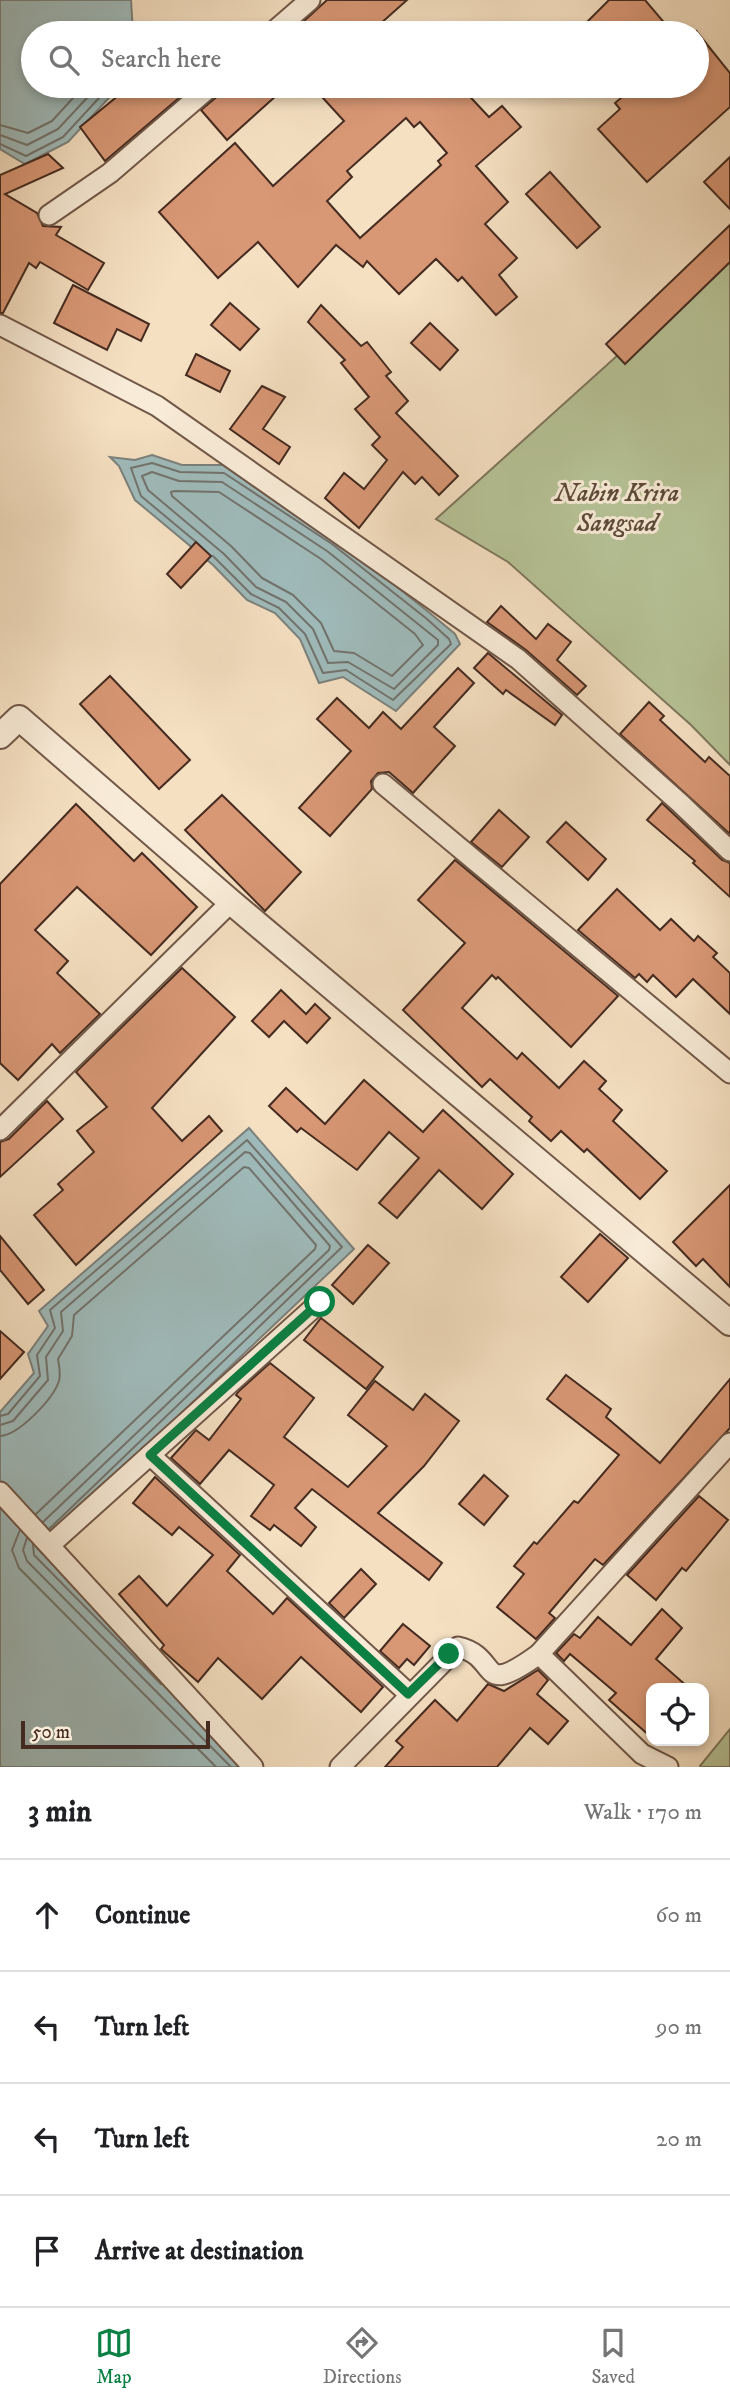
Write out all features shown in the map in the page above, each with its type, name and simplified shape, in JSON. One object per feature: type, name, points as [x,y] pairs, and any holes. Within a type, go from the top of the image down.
[{"type":"street","points":[[286,21],[310,0]]},
{"type":"street","points":[[49,215],[110,173],[197,98]]},
{"type":"street","points":[[0,325],[157,406],[518,659],[730,851]]},
{"type":"street","points":[[1,734],[19,718],[231,902],[730,1323]]},
{"type":"street","points":[[383,784],[730,1073]]},
{"type":"street","points":[[0,1129],[231,902]]},
{"type":"street","points":[[50,1545],[320,1302]]},
{"type":"street","points":[[340,1767],[408,1694],[458,1647],[469,1649],[488,1670],[499,1676],[511,1674],[539,1654],[730,1443]]},
{"type":"street","points":[[150,1455],[408,1694]]},
{"type":"street","points":[[0,1492],[246,1765]]},
{"type":"street","points":[[539,1654],[642,1754],[668,1767]]},
{"type":"green space","name":"Nabin Krira Sangsad","points":[[730,254],[730,765],[691,725],[508,562],[436,519]]},
{"type":"green space","points":[[730,1729],[730,1767],[701,1767],[700,1766]]},
{"type":"water","points":[[0,0],[131,0],[132,21],[21,21],[21,98],[109,98],[68,142],[25,164],[0,149]]},
{"type":"water","points":[[152,455],[182,465],[225,465],[336,538],[455,634],[460,644],[396,711],[343,677],[319,683],[300,639],[275,613],[247,600],[213,565],[135,500],[119,466],[110,457],[135,460]]},
{"type":"water","points":[[249,1128],[354,1249],[38,1549],[253,1767],[0,1767],[0,1412],[34,1373],[28,1354],[48,1326],[39,1311]]},
{"type":"building","points":[[327,0],[407,0],[383,21],[304,21]]},
{"type":"building","points":[[609,0],[645,0],[663,21],[588,21]]},
{"type":"building","points":[[709,47],[730,73],[730,107],[647,182],[598,129],[620,109],[615,103],[621,98],[709,98]]},
{"type":"building","points":[[115,98],[179,98],[105,161],[80,127]]},
{"type":"building","points":[[215,98],[274,98],[227,140],[201,110]]},
{"type":"building","points":[[323,98],[471,98],[489,117],[502,106],[521,127],[476,166],[508,202],[485,224],[517,258],[499,275],[517,297],[496,315],[462,277],[458,281],[436,259],[399,294],[367,261],[363,267],[336,245],[298,287],[258,242],[218,278],[159,212],[235,143],[273,186],[344,121]],"holes":[[[406,118],[414,127],[420,122],[447,153],[438,161],[441,165],[360,238],[327,201],[352,177],[347,171]]]},
{"type":"building","points":[[48,154],[63,168],[5,194],[37,213],[43,226],[61,227],[56,235],[104,263],[88,290],[40,262],[36,268],[29,263],[3,313],[0,313],[0,175]]},
{"type":"building","points":[[730,157],[730,209],[704,182]]},
{"type":"building","points":[[550,172],[600,227],[577,248],[526,194]]},
{"type":"building","points":[[730,225],[730,262],[625,364],[606,344]]},
{"type":"building","points":[[73,285],[149,324],[141,341],[117,329],[107,350],[54,323]]},
{"type":"building","points":[[230,303],[259,329],[240,350],[211,325]]},
{"type":"building","points":[[321,305],[361,346],[367,342],[391,372],[386,376],[408,401],[396,413],[458,476],[439,495],[422,477],[415,484],[403,472],[359,528],[325,498],[344,473],[364,489],[387,460],[372,445],[380,437],[355,409],[369,397],[341,363],[345,360],[308,322]]},
{"type":"building","points":[[430,323],[458,350],[440,370],[411,343]]},
{"type":"building","points":[[196,354],[230,371],[220,392],[186,375]]},
{"type":"building","points":[[262,386],[285,397],[263,429],[290,447],[279,464],[230,429]]},
{"type":"building","points":[[196,542],[211,556],[181,588],[167,574]]},
{"type":"building","points":[[501,606],[536,639],[548,624],[571,642],[557,660],[586,686],[577,695],[526,650],[487,622]]},
{"type":"building","points":[[488,653],[562,715],[555,725],[506,690],[503,694],[474,668]]},
{"type":"building","points":[[458,668],[474,683],[434,727],[455,746],[413,793],[389,772],[378,773],[371,781],[372,789],[330,836],[299,808],[351,751],[317,719],[337,698],[369,728],[383,712],[401,729]]},
{"type":"building","points":[[110,676],[190,760],[159,789],[80,704]]},
{"type":"building","points":[[649,702],[664,716],[660,720],[705,762],[709,757],[730,776],[730,834],[620,734]]},
{"type":"building","points":[[222,795],[301,872],[265,911],[185,830]]},
{"type":"building","points":[[662,803],[722,860],[730,863],[730,897],[693,863],[695,861],[647,820]]},
{"type":"building","points":[[76,804],[134,861],[142,853],[197,907],[151,955],[77,887],[35,930],[68,961],[57,973],[100,1014],[60,1053],[52,1044],[18,1080],[0,1063],[0,884]]},
{"type":"building","points":[[499,810],[529,837],[502,867],[471,842]]},
{"type":"building","points":[[566,822],[606,859],[588,880],[547,842]]},
{"type":"building","points":[[455,860],[618,996],[571,1047],[498,977],[496,979],[492,975],[462,1008],[517,1059],[522,1053],[559,1088],[584,1061],[606,1081],[599,1089],[622,1110],[613,1121],[667,1171],[640,1199],[587,1149],[584,1152],[561,1131],[551,1141],[529,1121],[532,1117],[490,1079],[482,1087],[403,1010],[465,943],[418,900]]},
{"type":"building","points":[[617,889],[660,930],[671,919],[694,941],[698,936],[717,953],[713,957],[730,973],[730,1014],[693,979],[676,997],[653,975],[647,982],[639,974],[635,978],[578,930]]},
{"type":"building","points":[[182,968],[235,1017],[152,1108],[182,1141],[209,1116],[222,1131],[76,1265],[34,1215],[63,1190],[58,1184],[94,1152],[77,1131],[107,1107],[76,1072]]},
{"type":"building","points":[[281,990],[306,1014],[315,1004],[330,1018],[307,1043],[284,1021],[269,1037],[252,1021]]},
{"type":"building","points":[[364,1080],[423,1132],[443,1110],[513,1174],[482,1209],[439,1170],[397,1218],[379,1203],[419,1158],[389,1132],[357,1170],[301,1128],[297,1132],[269,1106],[286,1088],[325,1124]]},
{"type":"building","points":[[47,1101],[63,1119],[0,1177],[0,1142],[9,1139]]},
{"type":"building","points":[[730,1185],[730,1287],[703,1259],[696,1266],[673,1242]]},
{"type":"building","points":[[600,1234],[628,1258],[588,1302],[561,1277]]},
{"type":"building","points":[[0,1236],[44,1290],[28,1304],[0,1270]]},
{"type":"building","points":[[368,1245],[389,1263],[353,1304],[332,1285]]},
{"type":"building","points":[[321,1318],[383,1367],[366,1389],[304,1340]]},
{"type":"building","points":[[0,1331],[24,1352],[0,1379]]},
{"type":"building","points":[[270,1363],[314,1398],[284,1437],[348,1487],[387,1446],[348,1415],[375,1381],[413,1410],[425,1394],[459,1421],[424,1466],[378,1513],[442,1563],[429,1580],[312,1489],[295,1508],[316,1527],[301,1546],[274,1525],[270,1530],[251,1516],[274,1485],[229,1450],[200,1484],[171,1458],[196,1430],[209,1440],[241,1399],[236,1395],[239,1391]]},
{"type":"building","points":[[566,1375],[611,1409],[606,1417],[660,1463],[730,1379],[730,1428],[603,1565],[595,1559],[549,1613],[555,1618],[536,1639],[497,1607],[524,1574],[514,1566],[574,1501],[578,1503],[619,1455],[547,1399]]},
{"type":"building","points":[[484,1475],[508,1496],[484,1525],[459,1504]]},
{"type":"building","points":[[155,1477],[240,1555],[227,1571],[273,1614],[287,1598],[383,1687],[361,1712],[301,1657],[262,1699],[218,1658],[198,1682],[161,1649],[164,1645],[119,1594],[139,1576],[167,1606],[213,1555],[179,1527],[172,1535],[133,1503]]},
{"type":"building","points":[[699,1496],[728,1520],[686,1571],[682,1568],[656,1600],[627,1575]]},
{"type":"building","points":[[361,1569],[376,1584],[344,1618],[329,1603]]},
{"type":"building","points":[[662,1609],[682,1628],[656,1659],[683,1683],[646,1683],[646,1733],[609,1700],[616,1693],[570,1654],[564,1661],[556,1653],[574,1634],[580,1638],[598,1617],[631,1645]]},
{"type":"building","points":[[403,1624],[430,1646],[414,1665],[407,1659],[399,1668],[380,1651]]},
{"type":"building","points":[[538,1670],[548,1680],[537,1694],[568,1721],[548,1744],[530,1728],[497,1767],[385,1767],[403,1747],[396,1741],[435,1700],[457,1721],[488,1684],[504,1691]]},
{"type":"route","points":[[320,1302],[150,1455],[408,1694],[449,1654]]}]
